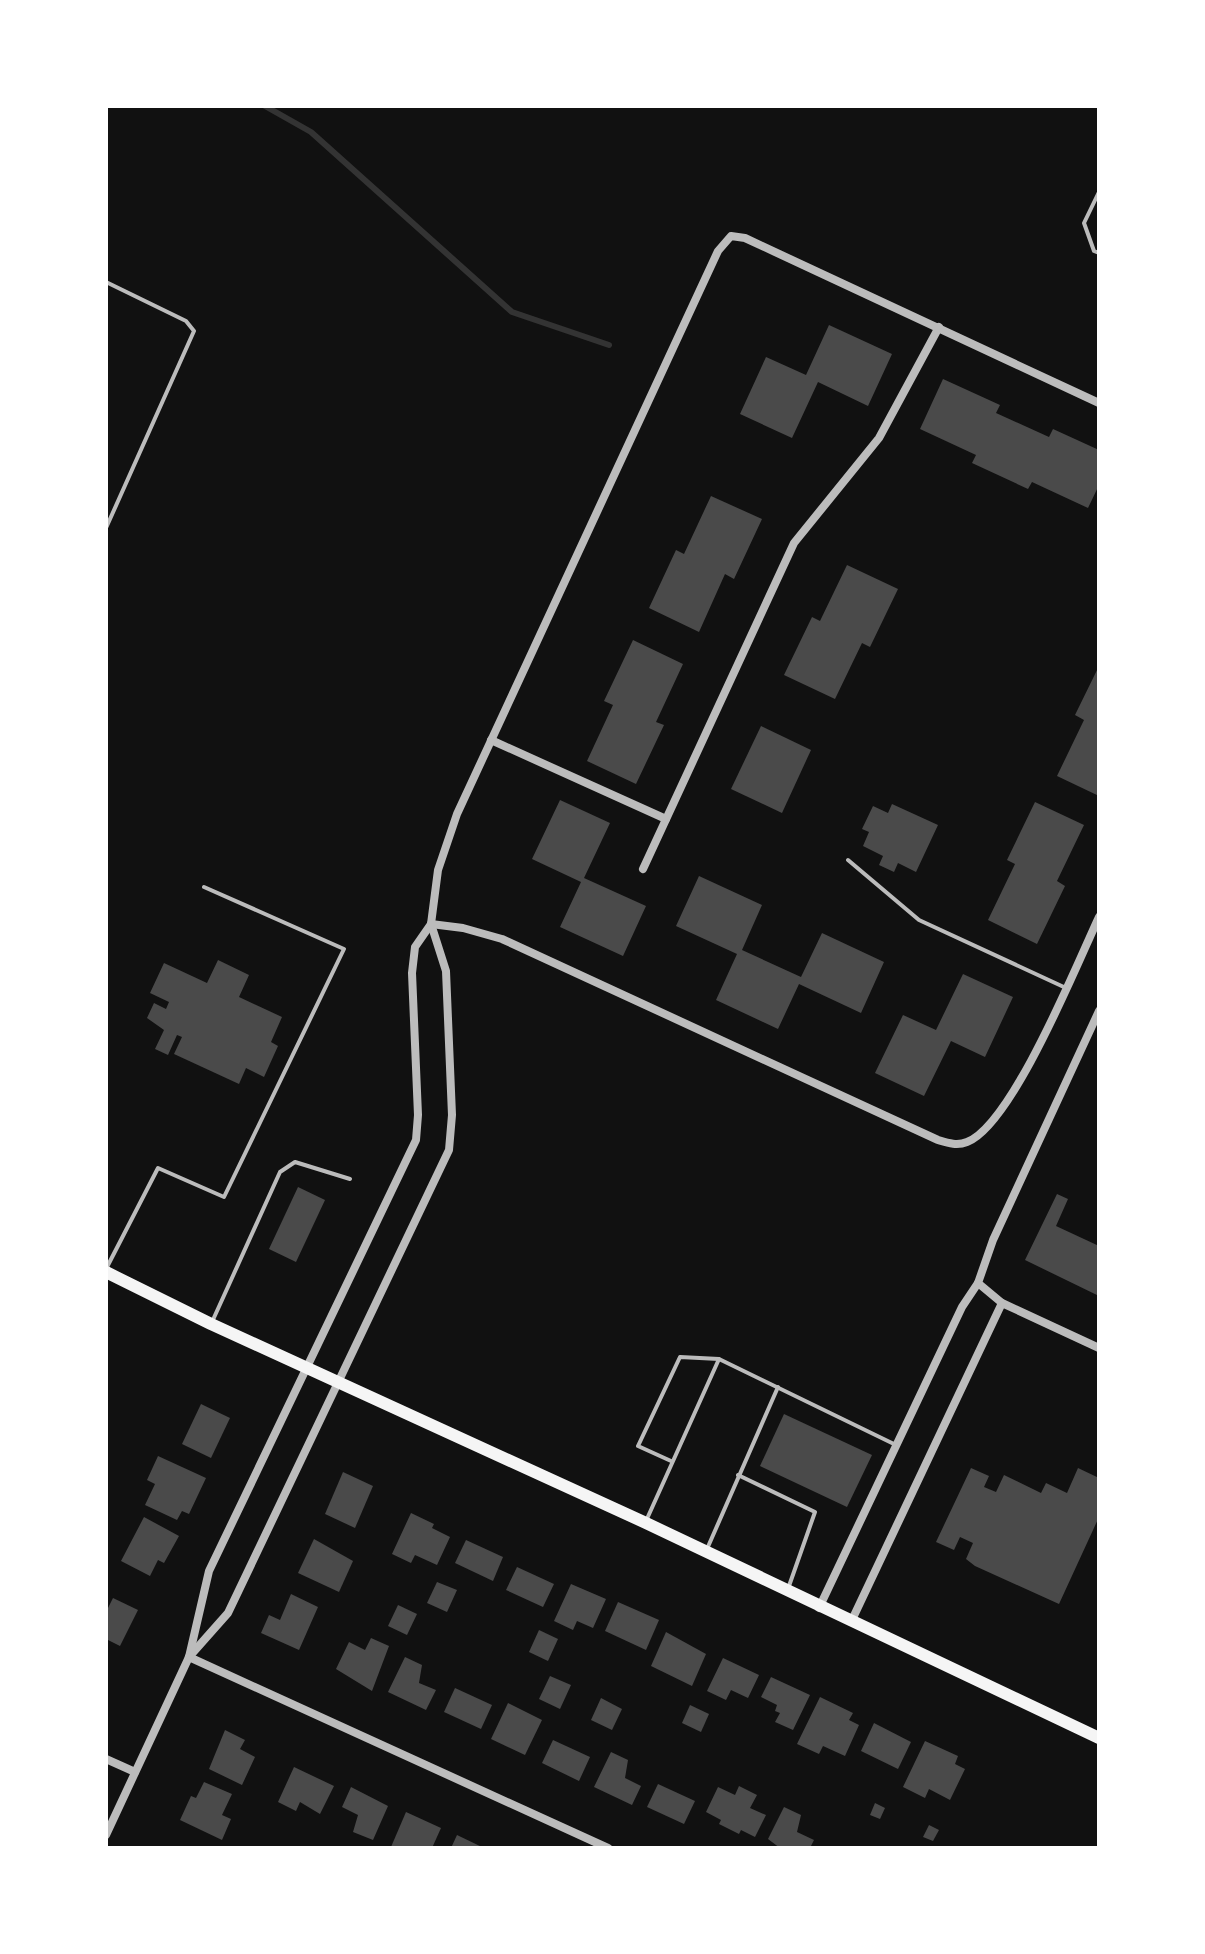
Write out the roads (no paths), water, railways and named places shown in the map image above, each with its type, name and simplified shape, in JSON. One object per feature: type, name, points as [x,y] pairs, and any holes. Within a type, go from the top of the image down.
[{"type":"main road","points":[[106,1270],[338,1384],[646,1523],[819,1608],[1099,1738]]},
{"type":"street","points":[[189,1657],[228,1613],[449,1150],[452,1115],[446,971],[431,924],[438,870],[457,814],[725,241],[731,236],[745,238],[1099,403]]},
{"type":"street","points":[[643,869],[794,543],[879,438],[939,327]]},
{"type":"street","points":[[491,740],[666,819]]},
{"type":"street","points":[[431,924],[463,928],[502,939],[938,1140],[955,1145],[979,1136],[995,1120],[1021,1080],[1099,917]]},
{"type":"street","points":[[106,1835],[189,1657],[209,1571],[416,1140],[418,1115],[412,973],[415,947],[431,924]]},
{"type":"street","points":[[819,1608],[962,1307],[978,1283],[993,1240],[1099,1011]]},
{"type":"street","points":[[978,1283],[1002,1303],[1099,1348]]},
{"type":"street","points":[[851,1622],[1002,1303]]},
{"type":"street","points":[[189,1657],[608,1848]]},
{"type":"street","points":[[106,1759],[135,1772]]},
{"type":"lane","points":[[1099,192],[1084,223],[1094,251],[1099,253]]},
{"type":"lane","points":[[106,282],[186,321],[194,331],[106,528]]},
{"type":"lane","points":[[848,860],[919,920],[1066,988]]},
{"type":"lane","points":[[106,1270],[158,1168],[224,1197],[344,949],[204,887]]},
{"type":"lane","points":[[211,1324],[280,1172],[295,1162],[350,1179]]},
{"type":"lane","points":[[671,1461],[638,1446],[680,1357],[719,1359],[898,1446]]},
{"type":"lane","points":[[646,1523],[719,1359]]},
{"type":"lane","points":[[705,1553],[778,1387]]},
{"type":"lane","points":[[738,1475],[815,1512],[786,1592]]},
{"type":"waterway","points":[[265,106],[311,132],[512,312],[609,345]]}]
